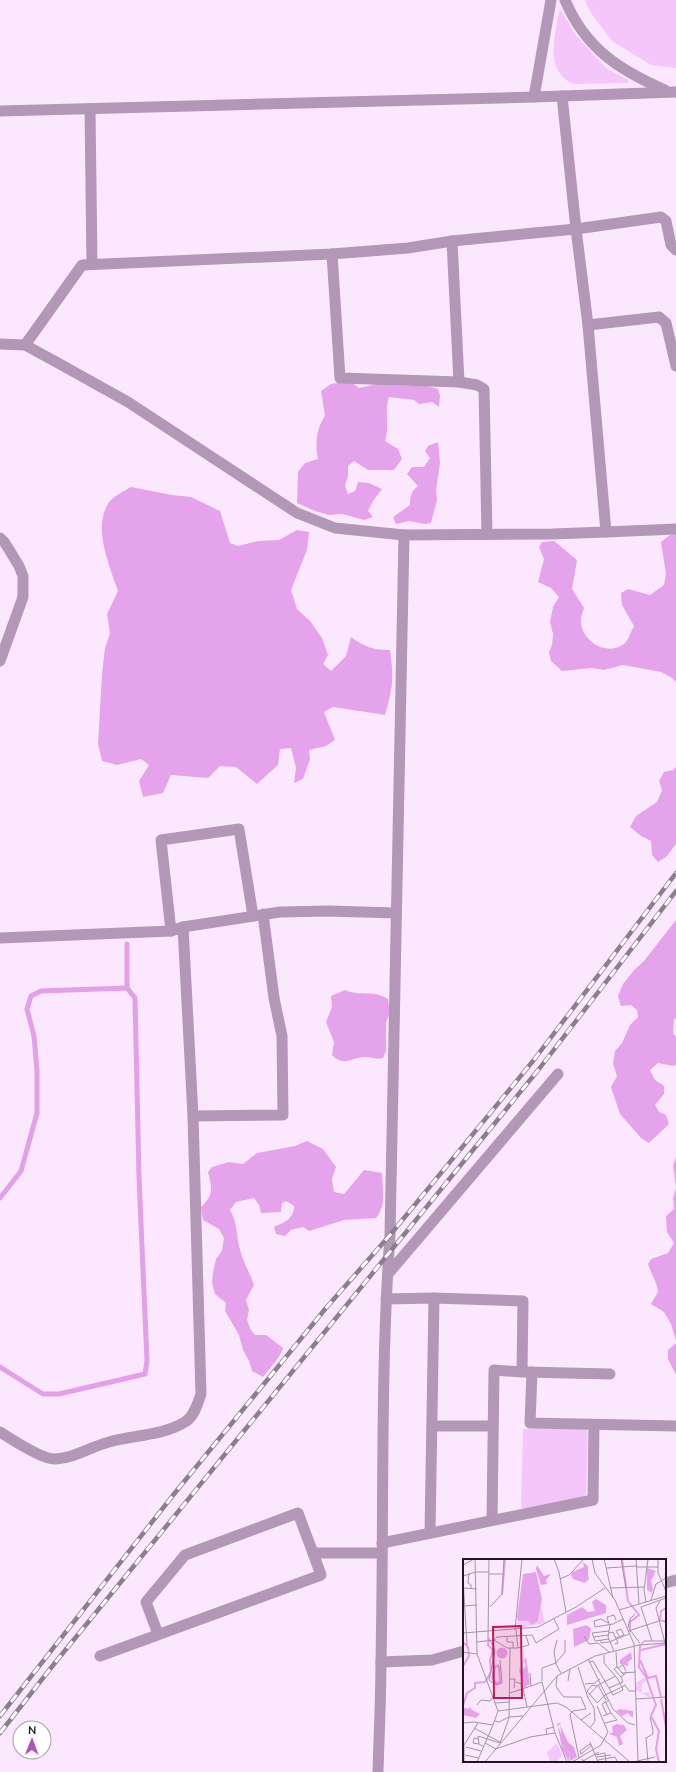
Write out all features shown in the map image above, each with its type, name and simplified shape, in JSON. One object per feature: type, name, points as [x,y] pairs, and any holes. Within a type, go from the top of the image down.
[{"type":"street","points":[[534,97],[551,0]]},
{"type":"street","points":[[565,0],[571,16],[593,45],[616,65],[639,79],[672,92]]},
{"type":"street","points":[[0,111],[672,92]]},
{"type":"street","points":[[562,96],[588,325],[606,532]]},
{"type":"street","points":[[90,109],[92,264]]},
{"type":"street","points":[[25,345],[82,265],[332,254],[408,248],[452,241],[576,229],[661,217],[666,221],[671,245],[676,250]]},
{"type":"street","points":[[452,241],[459,382]]},
{"type":"street","points":[[332,254],[340,378],[459,382],[484,389],[487,534]]},
{"type":"street","points":[[588,325],[659,317],[666,323],[676,366]]},
{"type":"street","points":[[0,344],[25,345],[128,402],[297,514],[335,528],[404,535],[606,532],[676,529]]},
{"type":"street","points":[[378,1772],[386,1299],[388,1274],[404,535]]},
{"type":"street","points":[[0,538],[5,543],[19,566],[23,576],[23,597],[0,661]]},
{"type":"street","points":[[171,931],[161,840],[239,828],[282,1036],[283,1115],[193,1116]]},
{"type":"street","points":[[0,938],[171,931],[183,927],[258,915],[328,911],[396,913]]},
{"type":"street","points":[[0,1432],[37,1454],[52,1460],[68,1458],[108,1442],[169,1429],[186,1422],[196,1409],[201,1394],[193,1116],[183,927]]},
{"type":"street","points":[[388,1274],[558,1074]]},
{"type":"street","points":[[386,1299],[434,1298],[524,1301],[530,1423],[676,1426]]},
{"type":"street","points":[[430,1533],[434,1298]]},
{"type":"street","points":[[492,1520],[494,1370],[610,1374]]},
{"type":"street","points":[[313,1553],[382,1548],[430,1533],[593,1500],[594,1425]]},
{"type":"street","points":[[432,1426],[493,1426]]},
{"type":"street","points":[[100,1656],[321,1575],[298,1514],[185,1556],[146,1602],[158,1634]]},
{"type":"street","points":[[666,1583],[676,1580]]},
{"type":"street","points":[[381,1662],[432,1660],[463,1651]]},
{"type":"shaded area","points":[[585,0],[676,0],[676,68],[651,65],[612,41],[591,13]]},
{"type":"shaded area","points":[[561,10],[575,34],[590,51],[606,68],[628,80],[628,83],[573,84],[564,78],[558,70],[554,52],[555,32],[559,12]]},
{"type":"shaded area","points":[[352,383],[359,388],[377,384],[407,386],[423,385],[438,389],[440,395],[439,407],[432,402],[419,404],[414,400],[389,397],[385,441],[398,449],[402,459],[394,470],[368,470],[354,461],[348,466],[348,476],[345,486],[348,494],[355,491],[358,482],[369,483],[382,489],[368,511],[373,517],[364,520],[342,514],[329,515],[297,503],[298,472],[305,463],[318,459],[317,437],[318,431],[325,416],[321,391],[331,384]]},
{"type":"shaded area","points":[[438,442],[440,463],[436,490],[437,500],[431,523],[425,524],[409,521],[396,524],[393,517],[410,505],[411,494],[418,486],[407,474],[412,467],[424,467],[430,458],[425,451],[428,446]]},
{"type":"shaded area","points":[[131,487],[191,497],[220,511],[230,543],[238,546],[258,541],[279,540],[297,530],[309,532],[307,550],[291,590],[297,609],[310,621],[322,638],[328,655],[323,664],[331,671],[346,656],[351,637],[369,647],[390,650],[392,683],[385,715],[333,707],[324,712],[335,740],[326,746],[309,750],[310,759],[303,779],[294,783],[296,768],[291,748],[280,749],[278,765],[257,784],[236,767],[220,766],[208,778],[171,775],[163,793],[143,797],[139,781],[149,765],[141,759],[117,765],[102,761],[98,744],[102,674],[105,648],[110,633],[107,614],[118,591],[104,546],[102,522],[110,501]]},
{"type":"shaded area","points":[[676,534],[676,682],[661,672],[623,665],[604,670],[592,668],[562,671],[551,661],[549,652],[552,645],[553,634],[550,622],[553,607],[559,597],[551,588],[538,582],[544,559],[539,547],[542,542],[554,541],[577,560],[572,589],[584,608],[581,618],[582,628],[585,635],[590,640],[604,648],[611,649],[625,643],[634,626],[622,605],[621,593],[628,589],[650,595],[664,585],[666,574],[661,542],[670,535]]},
{"type":"shaded area","points":[[676,767],[676,844],[666,857],[658,862],[652,855],[651,841],[641,836],[630,827],[636,816],[657,802],[662,790],[659,781],[664,772],[673,770]]},
{"type":"shaded area","points":[[676,920],[676,1018],[674,1019],[673,1033],[676,1038],[676,1065],[673,1066],[658,1063],[650,1070],[655,1080],[664,1086],[664,1094],[655,1105],[659,1112],[666,1115],[669,1124],[649,1143],[641,1138],[620,1114],[611,1087],[617,1076],[613,1064],[615,1051],[622,1043],[630,1025],[638,1017],[637,1010],[631,1005],[621,1006],[618,996],[623,984],[634,970],[644,961]]},
{"type":"shaded area","points":[[345,990],[356,993],[377,994],[388,999],[390,1012],[386,1023],[386,1051],[383,1058],[378,1059],[364,1057],[348,1061],[340,1061],[332,1055],[334,1042],[326,1022],[332,1007],[331,996]]},
{"type":"shaded area","points":[[307,1141],[323,1149],[336,1167],[332,1179],[334,1192],[344,1194],[364,1170],[382,1173],[382,1208],[376,1218],[344,1220],[309,1231],[303,1227],[291,1230],[285,1236],[276,1234],[274,1227],[285,1222],[291,1217],[294,1206],[286,1201],[282,1203],[281,1212],[261,1213],[259,1205],[254,1198],[236,1202],[230,1210],[236,1225],[242,1257],[254,1285],[246,1300],[249,1310],[247,1320],[255,1335],[266,1335],[283,1348],[277,1360],[263,1377],[252,1371],[243,1350],[239,1335],[225,1311],[226,1303],[215,1294],[212,1283],[213,1272],[216,1259],[222,1251],[224,1238],[219,1229],[203,1220],[201,1207],[210,1195],[211,1187],[208,1172],[212,1167],[229,1162],[243,1164],[257,1153],[295,1146]]},
{"type":"shaded area","points":[[676,1157],[676,1188],[673,1166]]},
{"type":"shaded area","points":[[676,1188],[676,1341],[671,1324],[664,1312],[651,1304],[658,1292],[648,1264],[651,1259],[668,1253],[674,1243],[667,1232],[666,1216],[674,1209],[673,1198]]},
{"type":"shaded area","points":[[676,1343],[676,1375],[668,1359],[668,1350]]},
{"type":"shaded area","points":[[523,1429],[586,1429],[588,1432],[585,1497],[524,1509],[521,1507]]},
{"type":"waterway","points":[[0,1198],[21,1171],[37,1113],[37,1071],[34,1036],[27,1009],[31,996],[41,991],[127,988],[127,944]]},
{"type":"waterway","points":[[0,1367],[43,1394],[59,1394],[145,1374],[147,1361],[139,1177],[135,998],[127,988]]},
{"type":"railway","points":[[0,1716],[174,1494],[326,1308],[390,1235],[533,1061],[676,873]]},
{"type":"railway","points":[[0,1733],[54,1664],[539,1069],[676,891]]}]
